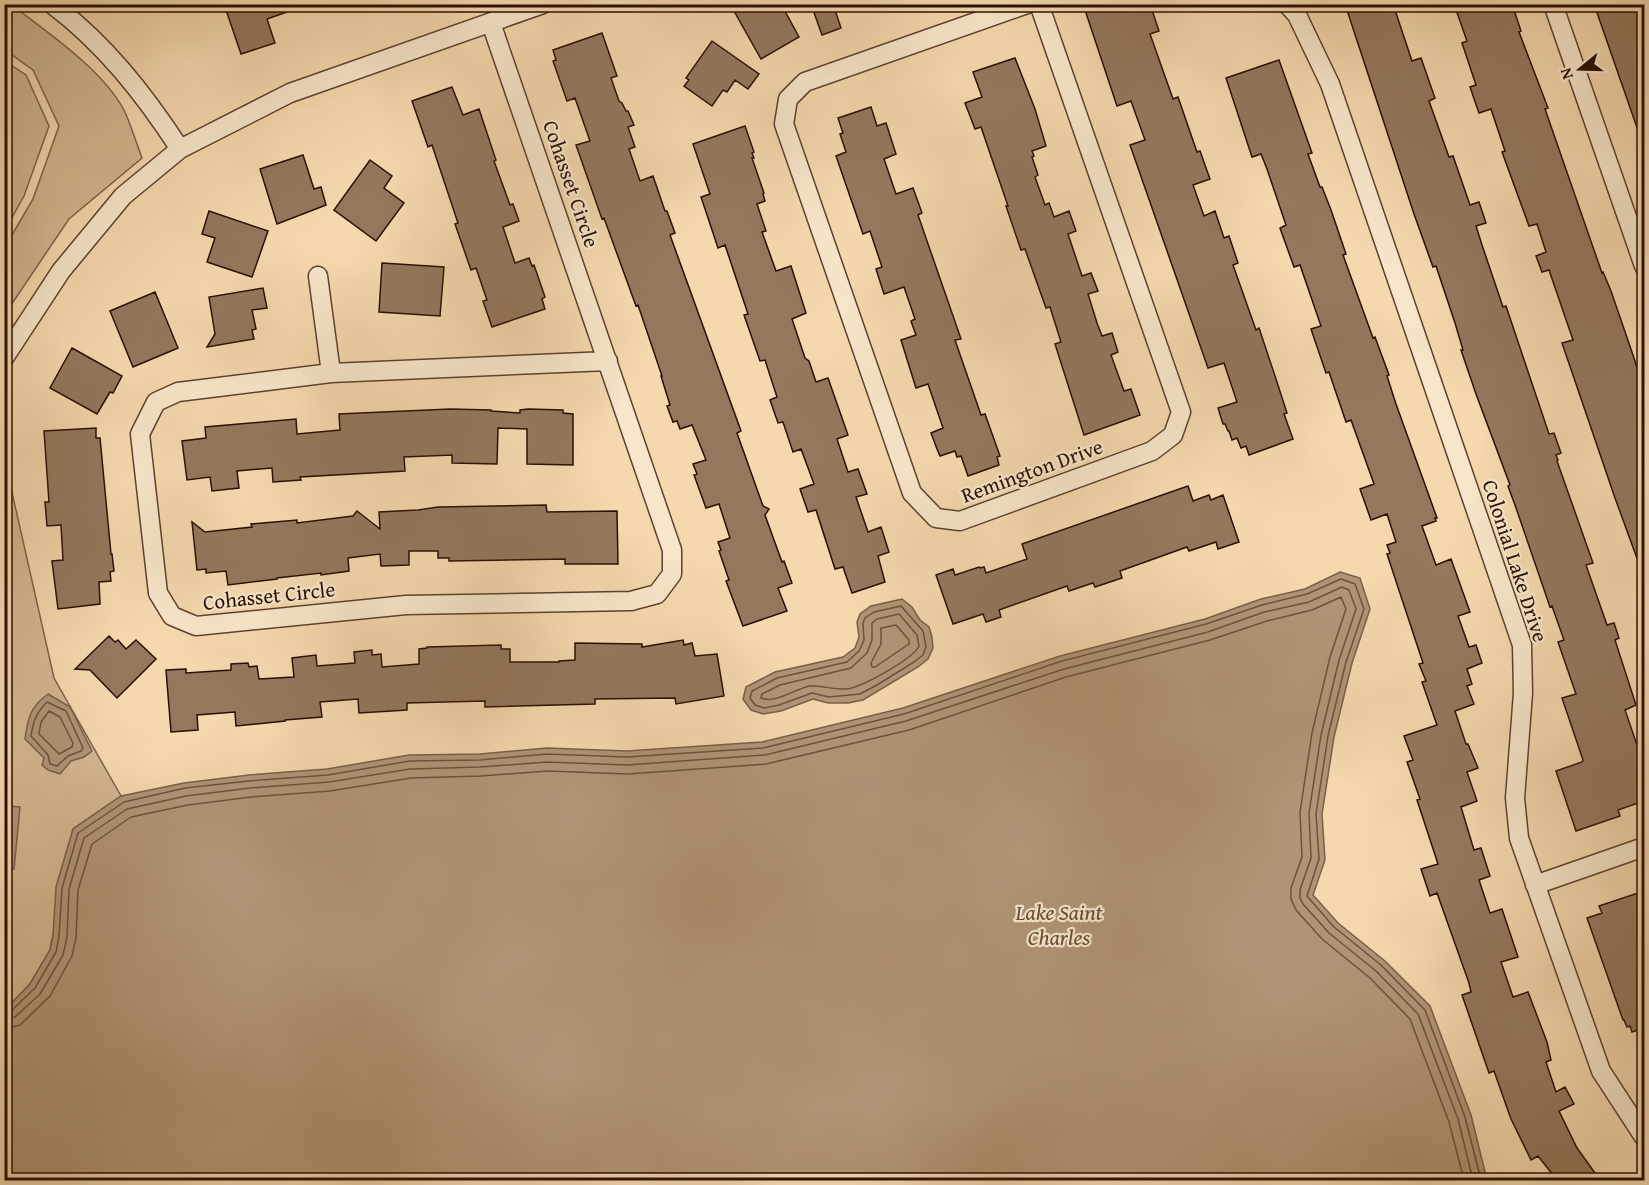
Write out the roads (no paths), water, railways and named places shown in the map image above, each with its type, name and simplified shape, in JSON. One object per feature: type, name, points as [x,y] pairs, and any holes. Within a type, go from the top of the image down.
[{"type":"street","points":[[52,4],[77,23],[114,59],[153,108],[180,149]]},
{"type":"street","points":[[4,358],[61,272],[123,196],[180,149],[290,93],[543,4]]},
{"type":"street","name":"Remington Drive","points":[[1027,4],[805,82],[788,99],[784,124],[912,493],[936,518],[960,521],[1152,451],[1173,435],[1181,412],[1039,4]]},
{"type":"street","name":"Colonial Lake Drive","points":[[1287,4],[1297,15],[1330,84],[1522,645],[1523,693],[1515,798],[1519,838],[1601,1071],[1644,1137]]},
{"type":"street","points":[[1553,4],[1644,266]]},
{"type":"street","name":"Cohasset Circle","points":[[491,23],[608,361],[672,550],[672,574],[657,594],[631,601],[406,605],[196,627],[172,616],[158,593],[140,434],[156,402],[178,392],[331,373],[608,361]]},
{"type":"street","points":[[318,276],[331,373]]},
{"type":"street","points":[[1535,885],[1644,847]]},
{"type":"water","name":"Lake Saint Charles","points":[[1340,572],[1360,578],[1370,609],[1352,663],[1334,737],[1322,814],[1325,860],[1313,895],[1338,923],[1385,961],[1430,1006],[1471,1115],[1487,1180],[5,1180],[5,1010],[30,984],[50,950],[56,887],[73,829],[121,796],[184,783],[327,769],[409,755],[480,754],[547,748],[627,751],[762,742],[903,708],[1060,656],[1205,619],[1261,599],[1305,589]]},
{"type":"water","points":[[902,599],[929,627],[932,637],[933,648],[928,659],[918,667],[863,700],[848,703],[828,703],[813,699],[781,711],[763,714],[751,710],[743,699],[746,687],[775,672],[843,657],[855,648],[859,637],[857,622],[860,614],[871,606]]},
{"type":"water","points":[[48,694],[70,707],[92,751],[84,757],[71,761],[60,774],[42,765],[44,758],[25,739],[31,714],[37,704]]},
{"type":"water","points":[[5,806],[20,807],[14,869],[5,867]]}]
